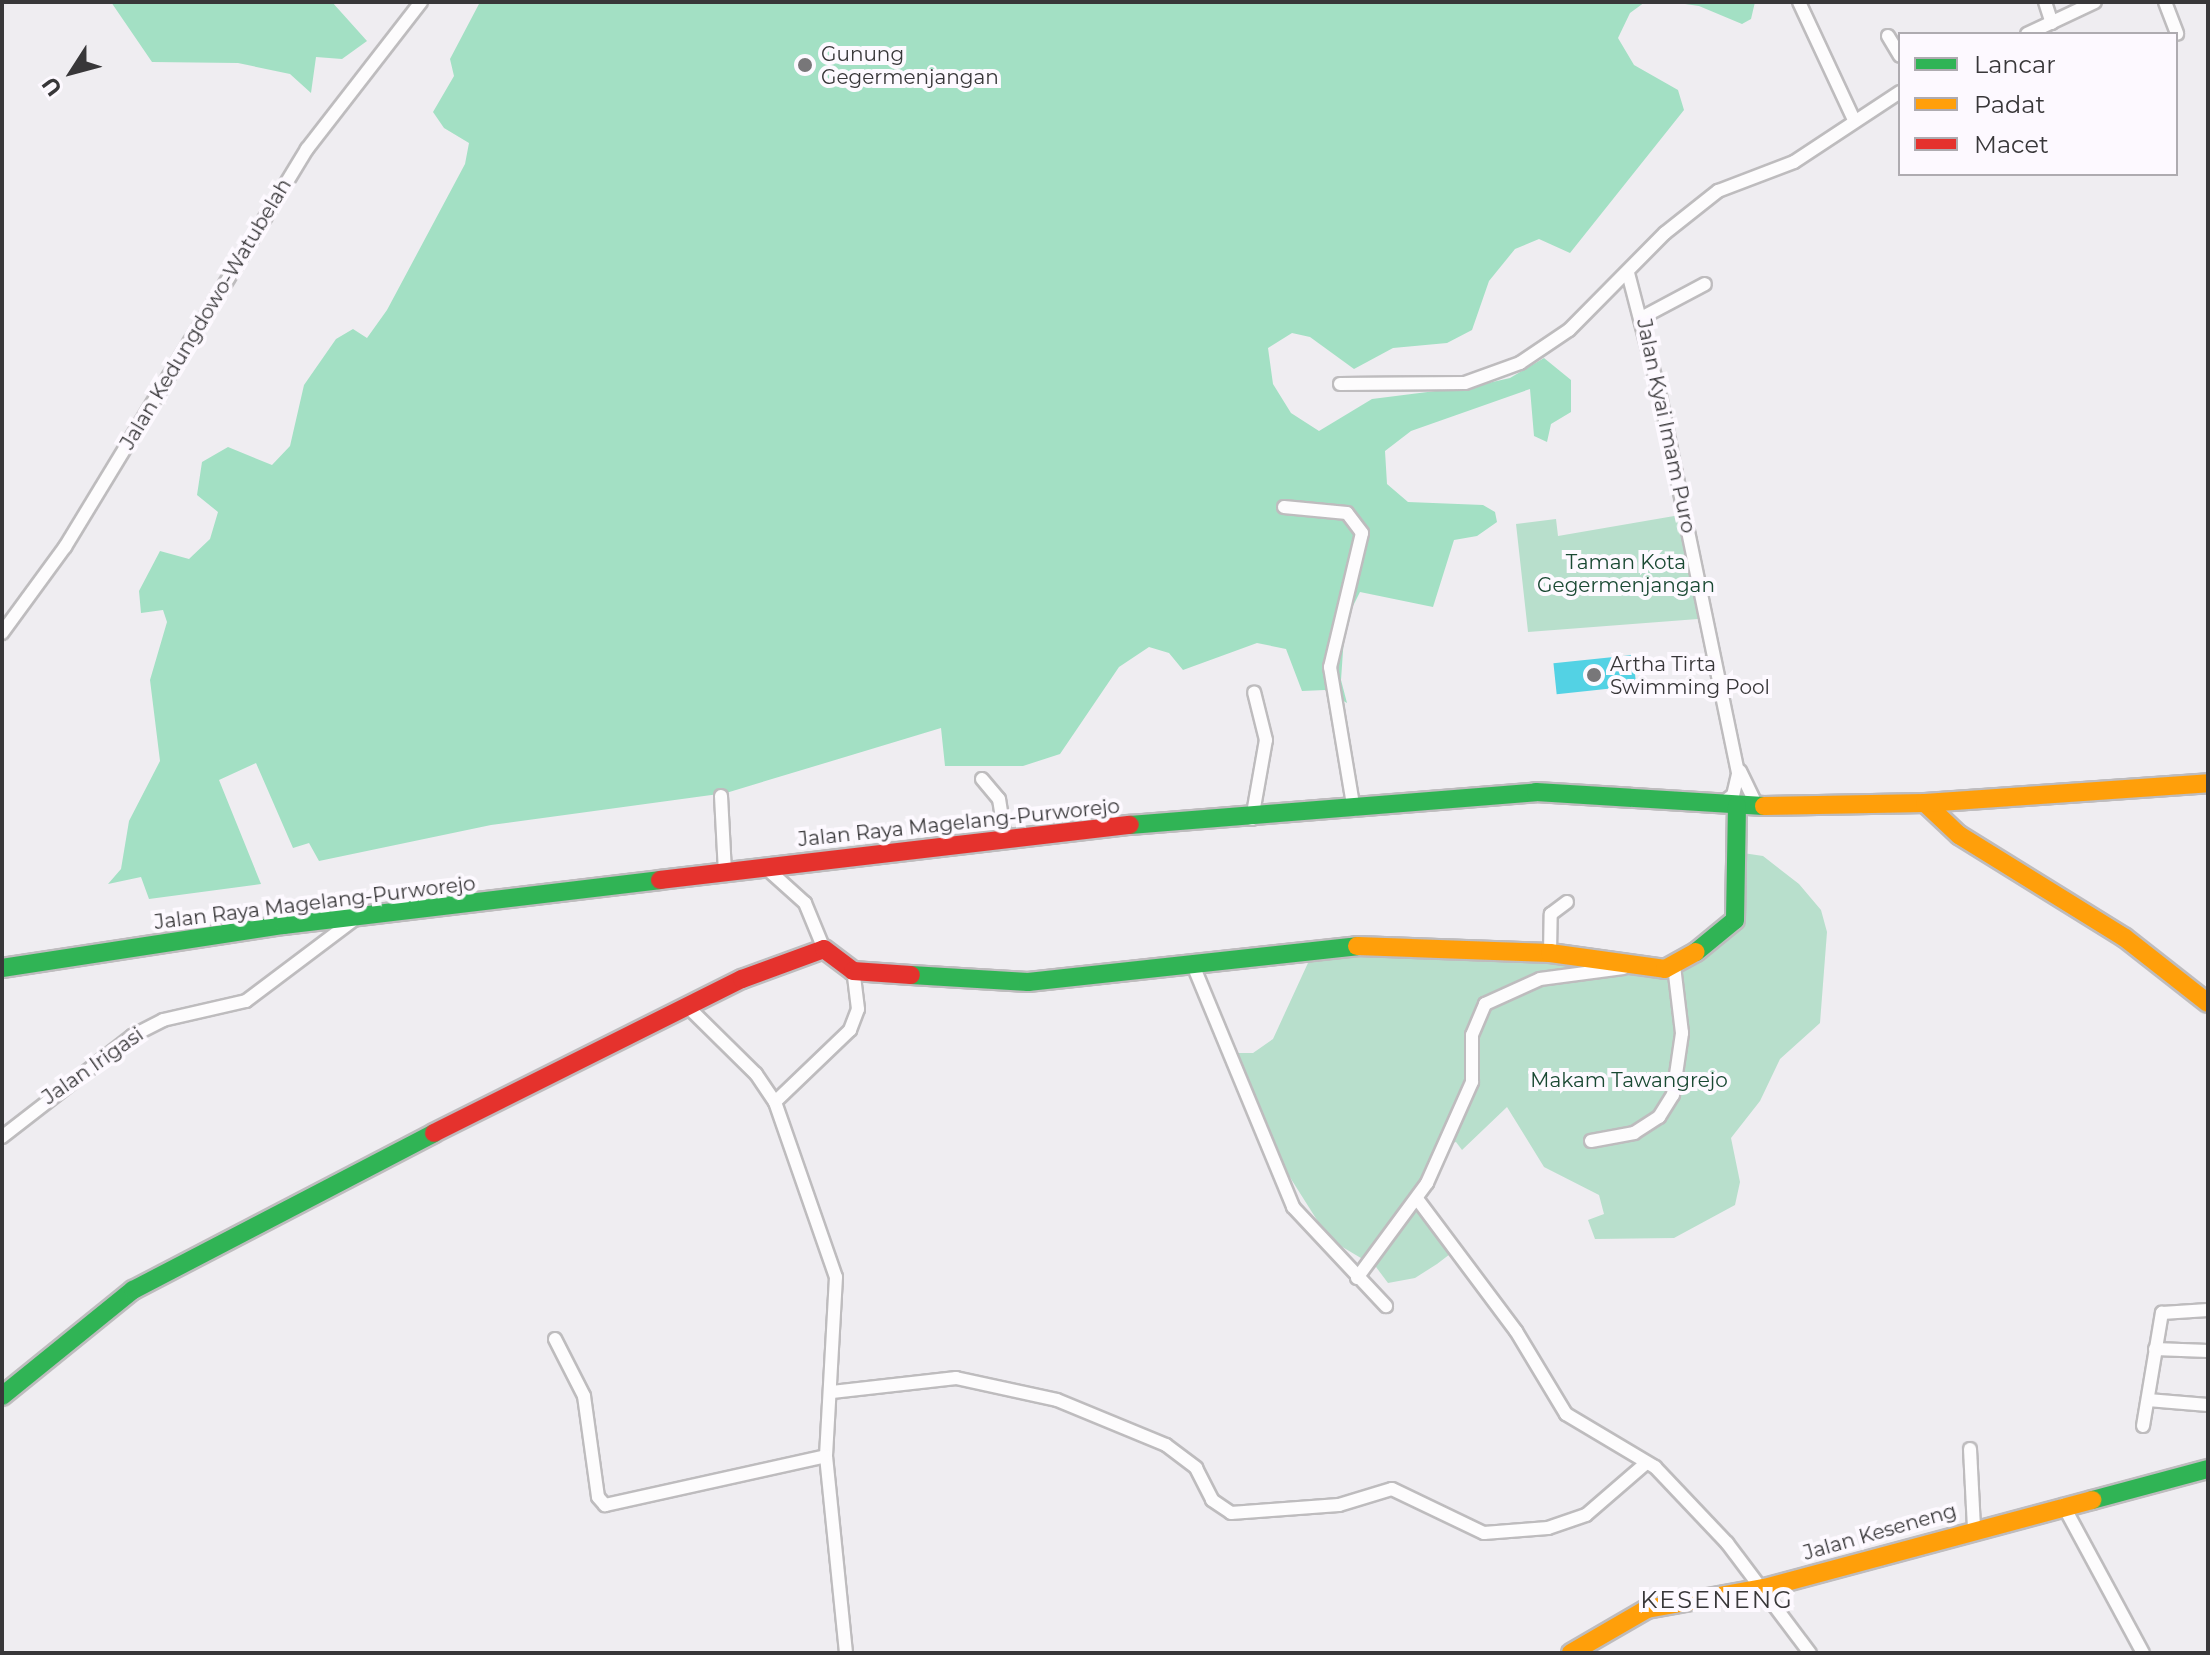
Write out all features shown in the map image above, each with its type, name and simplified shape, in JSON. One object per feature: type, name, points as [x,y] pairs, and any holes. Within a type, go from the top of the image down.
[{"type":"street","name":"Jalan Kedungdowo-Watubelah","points":[[2,633],[65,547],[307,149],[421,2]]},
{"type":"street","points":[[1799,2],[1854,120]]},
{"type":"street","points":[[2045,2],[2052,23]]},
{"type":"street","points":[[2032,32],[2095,2]]},
{"type":"street","points":[[2165,2],[2176,32]]},
{"type":"street","points":[[1888,36],[1898,53]]},
{"type":"street","points":[[1340,384],[1465,383],[1499,373],[1569,330],[1718,191],[1794,162],[1898,93]]},
{"type":"street","name":"Jalan Kyai Imam Puro","points":[[1628,273],[1643,317],[1746,805]]},
{"type":"street","points":[[1643,317],[1705,284]]},
{"type":"street","points":[[1284,507],[1347,513],[1362,533],[1330,667],[1354,810]]},
{"type":"street","points":[[1252,819],[1266,740],[1254,692]]},
{"type":"street","points":[[1716,806],[1736,789],[1736,765]]},
{"type":"street","points":[[982,779],[999,799],[1005,837]]},
{"type":"street","name":"Jalan Raya Magelang-Purworejo","points":[[2,968],[356,918],[1005,837],[1252,819],[1536,792],[1716,806],[1925,803],[2208,783]]},
{"type":"street","points":[[721,796],[725,873]]},
{"type":"street","points":[[1925,803],[1959,835],[2125,938],[2208,1003]]},
{"type":"street","points":[[1357,1278],[1418,1200],[1472,1082],[1472,1035],[1485,1004],[1540,979],[1642,966],[1674,966],[1735,920],[1746,805]]},
{"type":"street","points":[[764,866],[805,903],[824,949],[853,971],[1049,982],[1367,944],[1550,953],[1642,966]]},
{"type":"street","points":[[1550,953],[1551,914],[1567,902]]},
{"type":"street","name":"Jalan Irigasi","points":[[2,1137],[132,1036],[163,1020],[246,1001],[356,918]]},
{"type":"street","points":[[2,1396],[84,1324],[166,1271],[377,1158],[689,1008],[742,979],[824,949]]},
{"type":"street","points":[[1193,965],[1293,1207],[1386,1306]]},
{"type":"street","points":[[1591,1141],[1634,1133],[1659,1117],[1673,1095],[1682,1033],[1674,966]]},
{"type":"street","points":[[775,1102],[850,1030],[858,1009],[853,971]]},
{"type":"street","points":[[689,1008],[756,1074],[775,1102],[836,1277],[832,1392],[826,1456],[846,1653]]},
{"type":"street","points":[[1418,1200],[1516,1331],[1566,1414],[1645,1464],[1655,1467],[1764,1588],[1810,1653]]},
{"type":"street","points":[[2143,1426],[2163,1312],[2208,1310]]},
{"type":"street","points":[[555,1339],[584,1396],[598,1497],[605,1505],[826,1456]]},
{"type":"street","points":[[2155,1349],[2208,1351]]},
{"type":"street","points":[[832,1392],[956,1378],[1057,1400],[1166,1445],[1196,1468],[1212,1500],[1231,1513],[1339,1505],[1392,1489],[1484,1533],[1524,1531],[1586,1515],[1645,1464]]},
{"type":"street","points":[[2148,1400],[2208,1405]]},
{"type":"street","points":[[1970,1449],[1974,1529]]},
{"type":"street","name":"Jalan Keseneng","points":[[1571,1653],[1647,1609],[1764,1588],[2063,1505],[2208,1469]]},
{"type":"street","points":[[2063,1505],[2143,1653]]},
{"type":"green space","points":[[111,2],[332,2],[367,41],[342,59],[316,57],[311,93],[290,74],[238,63],[152,62]]},
{"type":"green space","points":[[480,2],[1645,2],[1630,13],[1618,38],[1634,65],[1678,90],[1684,110],[1570,253],[1539,239],[1515,249],[1489,281],[1472,330],[1447,343],[1393,348],[1354,369],[1310,337],[1292,333],[1268,348],[1273,384],[1291,413],[1319,431],[1372,399],[1475,386],[1510,378],[1544,358],[1571,380],[1571,412],[1551,424],[1547,442],[1534,436],[1530,389],[1411,431],[1385,451],[1387,484],[1408,502],[1483,505],[1495,512],[1497,522],[1477,536],[1454,540],[1433,607],[1360,592],[1345,622],[1341,680],[1347,703],[1325,690],[1302,691],[1286,649],[1257,643],[1183,670],[1169,653],[1149,647],[1119,667],[1060,754],[1023,766],[945,766],[941,728],[726,793],[491,825],[319,861],[309,843],[293,848],[256,763],[219,780],[261,884],[149,899],[141,877],[108,884],[121,869],[129,821],[160,761],[150,680],[167,622],[163,610],[141,613],[139,591],[160,551],[189,559],[210,539],[218,512],[197,495],[202,462],[228,447],[272,465],[290,446],[304,385],[336,339],[353,329],[367,338],[387,310],[465,164],[469,143],[444,128],[433,112],[454,76],[450,59]]},
{"type":"green space","points":[[1671,2],[1755,2],[1751,19],[1742,24],[1699,6]]},
{"type":"green space","name":"Taman Kota Gegermenjangan","points":[[1680,515],[1698,619],[1528,632],[1516,524],[1556,519],[1558,536]]},
{"type":"green space","name":"Makam Tawangrejo","points":[[1743,853],[1763,856],[1799,884],[1821,910],[1827,932],[1820,1023],[1780,1059],[1760,1101],[1731,1138],[1740,1182],[1735,1205],[1674,1238],[1595,1239],[1588,1220],[1604,1214],[1599,1195],[1544,1167],[1507,1107],[1462,1150],[1456,1142],[1445,1145],[1423,1204],[1454,1251],[1437,1264],[1415,1278],[1388,1283],[1376,1267],[1329,1239],[1253,1119],[1235,1053],[1253,1053],[1273,1039],[1313,952],[1360,948],[1677,964],[1725,931]]},
{"type":"water","name":"Artha Tirta Swimming Pool","points":[[1633,655],[1636,686],[1557,694],[1553,663]]},
{"type":"traffic: fast","points":[[1130,825],[1536,792],[1764,806]]},
{"type":"traffic: fast","points":[[1696,952],[1735,920],[1737,806]]},
{"type":"traffic: fast","points":[[2,968],[284,925],[660,880]]},
{"type":"traffic: fast","points":[[911,975],[1028,982],[1357,946]]},
{"type":"traffic: fast","points":[[2,1396],[133,1290],[434,1133]]},
{"type":"traffic: fast","points":[[2092,1500],[2208,1469]]},
{"type":"traffic: slow","points":[[1764,806],[1925,803],[2208,783]]},
{"type":"traffic: slow","points":[[1925,803],[1959,835],[2125,938],[2208,1003]]},
{"type":"traffic: slow","points":[[1357,946],[1550,953],[1665,969],[1696,952]]},
{"type":"traffic: slow","points":[[1571,1653],[1647,1609],[1764,1588],[2092,1500]]},
{"type":"traffic: jam","points":[[660,880],[1130,825]]},
{"type":"traffic: jam","points":[[434,1133],[742,979],[824,949],[853,971],[911,975]]},
{"type":"place","name":"Gunung Gegermenjangan","points":[[805,65]]},
{"type":"place","name":"Artha Tirta Swimming Pool","points":[[1594,675]]},
{"type":"district","name":"KESENENG","points":[[1717,1600]]}]
